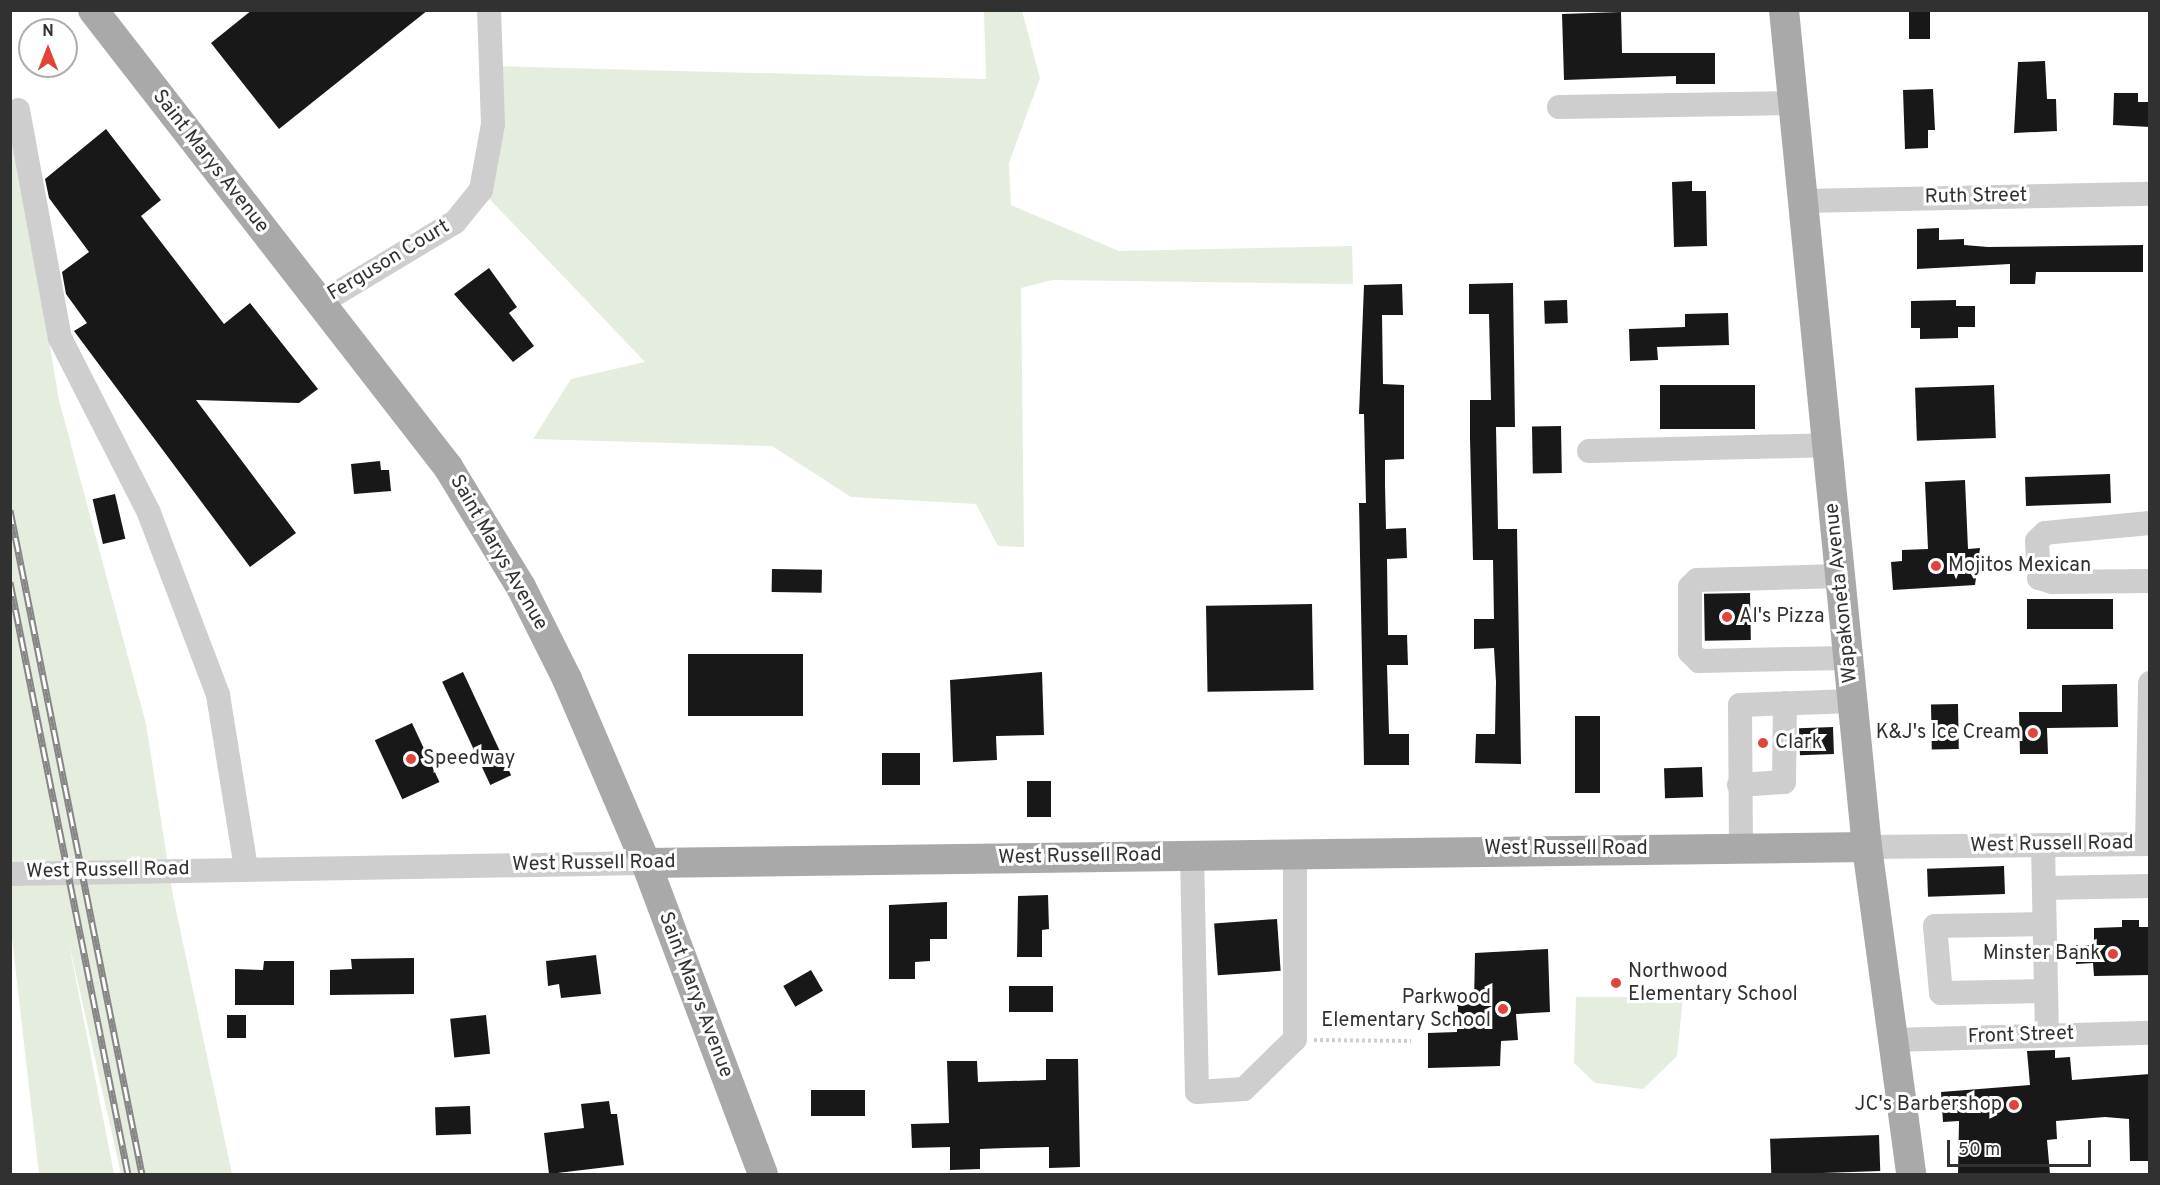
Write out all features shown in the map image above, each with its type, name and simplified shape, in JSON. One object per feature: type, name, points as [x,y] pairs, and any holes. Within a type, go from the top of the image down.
[{"type":"main road","name":"Saint Marys Avenue","points":[[93,10],[319,304],[448,467],[521,587],[567,679],[646,863],[763,1174]]},
{"type":"main road","name":"Wapakoneta Avenue","points":[[1784,10],[1867,847],[1911,1174]]},
{"type":"main road","name":"West Russell Road","points":[[646,863],[1294,852],[1867,847]]},
{"type":"street","name":"Ferguson Court","points":[[319,304],[455,222],[481,190],[493,124],[489,10]]},
{"type":"street","points":[[1558,107],[1793,103]]},
{"type":"street","points":[[18,110],[60,338],[149,513],[218,695],[246,868]]},
{"type":"street","name":"Ruth Street","points":[[1803,201],[2150,194]]},
{"type":"street","points":[[1589,451],[1827,445]]},
{"type":"street","points":[[2150,523],[2045,533],[2037,541],[2039,578],[2052,582],[2150,581]]},
{"type":"street","points":[[1840,576],[1697,580],[1690,587],[1690,652],[1699,661],[1848,658]]},
{"type":"street","points":[[2148,844],[2150,683]]},
{"type":"street","points":[[1741,848],[1740,705],[1852,701]]},
{"type":"street","points":[[1739,785],[1784,782],[1785,702]]},
{"type":"street","name":"West Russell Road","points":[[1867,847],[2148,844]]},
{"type":"street","points":[[2043,845],[2047,1035]]},
{"type":"street","points":[[1192,854],[1197,1092],[1244,1089],[1296,1039],[1294,852]]},
{"type":"street","name":"West Russell Road","points":[[10,874],[246,868],[646,863]]},
{"type":"street","points":[[2044,888],[2150,886]]},
{"type":"street","points":[[2044,924],[1935,926],[1941,993],[2046,991]]},
{"type":"street","name":"Front Street","points":[[1893,1040],[2150,1033]]},
{"type":"path","points":[[1296,1039],[1411,1041]]},
{"type":"shaded area","points":[[984,11],[1022,11],[1040,78],[1009,163],[1011,205],[1119,251],[1352,246],[1353,284],[1053,280],[1021,288],[1024,547],[998,546],[976,504],[851,497],[772,446],[533,439],[571,379],[645,362],[481,190],[491,66],[986,79]]},
{"type":"shaded area","points":[[10,108],[59,400],[146,724],[173,896],[232,1174],[121,1174],[68,939],[114,1174],[39,1174],[10,921]]},
{"type":"shaded area","points":[[1576,997],[1683,997],[1677,1056],[1643,1089],[1595,1083],[1574,1063]]},
{"type":"building","points":[[252,10],[428,10],[279,129],[211,43]]},
{"type":"building","points":[[1909,10],[1930,10],[1930,39],[1909,39]]},
{"type":"building","points":[[1621,12],[1622,53],[1715,53],[1715,84],[1676,84],[1676,76],[1564,80],[1562,14]]},
{"type":"building","points":[[2045,61],[2047,99],[2056,99],[2057,131],[2014,133],[2018,62]]},
{"type":"building","points":[[1933,89],[1935,130],[1928,130],[1928,148],[1905,149],[1903,90]]},
{"type":"building","points":[[2114,93],[2138,93],[2138,102],[2150,102],[2150,127],[2113,125]]},
{"type":"building","points":[[106,129],[161,200],[141,216],[224,324],[250,303],[318,389],[299,403],[196,400],[296,533],[250,567],[74,331],[87,323],[66,294],[62,272],[89,252],[49,198],[45,179]]},
{"type":"building","points":[[1692,181],[1692,191],[1706,191],[1707,246],[1674,247],[1672,182]]},
{"type":"building","points":[[1939,228],[1939,240],[1964,239],[1964,245],[1988,247],[2143,245],[2143,272],[2036,272],[2035,284],[2010,284],[2010,264],[1917,269],[1917,229]]},
{"type":"building","points":[[489,268],[517,307],[509,313],[534,346],[513,362],[454,294]]},
{"type":"building","points":[[1513,283],[1515,427],[1496,427],[1498,529],[1517,529],[1521,764],[1475,763],[1476,734],[1495,734],[1496,682],[1494,648],[1474,649],[1474,619],[1494,619],[1493,560],[1473,560],[1470,400],[1491,400],[1489,314],[1469,314],[1469,284]]},
{"type":"building","points":[[1402,284],[1403,315],[1382,315],[1383,384],[1404,385],[1404,459],[1385,460],[1385,485],[1386,529],[1406,528],[1407,558],[1387,559],[1388,635],[1407,635],[1408,665],[1387,665],[1389,734],[1409,734],[1409,765],[1364,765],[1359,503],[1366,503],[1364,414],[1359,414],[1364,285]]},
{"type":"building","points":[[1567,300],[1568,323],[1545,324],[1544,301]]},
{"type":"building","points":[[1956,300],[1956,306],[1975,306],[1975,327],[1958,327],[1958,338],[1920,339],[1920,328],[1911,328],[1911,301]]},
{"type":"building","points":[[1728,313],[1729,345],[1657,347],[1658,360],[1630,361],[1629,329],[1685,327],[1685,314]]},
{"type":"building","points":[[1660,385],[1755,385],[1755,429],[1660,429]]},
{"type":"building","points":[[1994,385],[1996,438],[1917,441],[1915,388]]},
{"type":"building","points":[[1561,426],[1562,473],[1533,473],[1532,427]]},
{"type":"building","points":[[380,461],[381,470],[389,470],[391,491],[354,494],[351,464]]},
{"type":"building","points":[[2110,474],[2111,503],[2026,506],[2025,477]]},
{"type":"building","points":[[1965,480],[1968,549],[1980,548],[1975,585],[1893,590],[1891,562],[1902,561],[1902,550],[1928,549],[1925,482]]},
{"type":"building","points":[[115,494],[125,539],[103,544],[93,499]]},
{"type":"building","points":[[772,569],[822,570],[822,593],[772,592]]},
{"type":"building","name":"Al's Pizza","points":[[1750,593],[1751,640],[1705,641],[1704,594]]},
{"type":"building","points":[[2027,599],[2113,599],[2113,629],[2027,629]]},
{"type":"building","points":[[1312,604],[1314,690],[1208,692],[1206,606]]},
{"type":"building","points":[[688,654],[803,654],[803,716],[688,716]]},
{"type":"building","points":[[463,672],[511,775],[490,785],[442,682]]},
{"type":"building","points":[[1042,672],[1044,735],[996,736],[997,760],[953,762],[950,680]]},
{"type":"building","points":[[2117,684],[2118,727],[2047,728],[2048,754],[2020,754],[2019,712],[2062,712],[2062,685]]},
{"type":"building","points":[[1931,704],[1958,704],[1959,749],[1932,749]]},
{"type":"building","points":[[1575,716],[1600,716],[1600,793],[1575,793]]},
{"type":"building","points":[[412,723],[439,782],[402,799],[375,740]]},
{"type":"building","points":[[1833,727],[1834,754],[1800,755],[1799,728]]},
{"type":"building","points":[[882,753],[920,753],[920,785],[882,785]]},
{"type":"building","points":[[1702,767],[1703,797],[1665,798],[1664,768]]},
{"type":"building","points":[[1027,781],[1051,781],[1051,817],[1027,817]]},
{"type":"building","points":[[2004,866],[2005,894],[1928,897],[1927,869]]},
{"type":"building","points":[[1048,895],[1049,929],[1042,930],[1042,957],[1017,957],[1018,896]]},
{"type":"building","points":[[947,902],[947,939],[930,939],[930,961],[915,962],[915,979],[889,979],[889,905]]},
{"type":"building","points":[[1277,919],[1281,971],[1218,975],[1214,923]]},
{"type":"building","name":"Minster Bank","points":[[2122,920],[2139,920],[2139,927],[2150,927],[2150,975],[2094,976],[2093,963],[2076,964],[2076,945],[2094,945],[2094,928],[2122,927]]},
{"type":"building","name":"Parkwood Elementary School","points":[[1548,949],[1550,1012],[1516,1014],[1518,1040],[1501,1041],[1500,1066],[1428,1068],[1428,1033],[1457,1032],[1457,1005],[1474,1004],[1475,953]]},
{"type":"building","points":[[596,955],[601,994],[561,998],[559,984],[548,986],[546,961]]},
{"type":"building","points":[[414,958],[414,994],[330,995],[330,970],[352,969],[351,959]]},
{"type":"building","points":[[264,961],[294,961],[294,1005],[235,1005],[235,969],[263,970]]},
{"type":"building","points":[[811,970],[823,991],[795,1007],[783,986]]},
{"type":"building","points":[[1009,986],[1053,986],[1053,1012],[1009,1012]]},
{"type":"building","points":[[227,1015],[246,1015],[246,1038],[227,1038]]},
{"type":"building","points":[[486,1015],[490,1054],[454,1058],[450,1019]]},
{"type":"building","points":[[2055,1050],[2055,1058],[2070,1057],[2072,1080],[2150,1074],[2150,1161],[2130,1161],[2129,1119],[2105,1117],[2056,1121],[2057,1139],[2047,1140],[2050,1174],[1958,1174],[1959,1121],[1943,1122],[1941,1092],[2030,1085],[2027,1051]]},
{"type":"building","points":[[1046,1059],[1078,1059],[1080,1167],[1049,1168],[1049,1147],[980,1149],[980,1169],[950,1170],[950,1147],[912,1148],[911,1124],[949,1123],[947,1061],[977,1061],[978,1082],[1046,1080]]},
{"type":"building","points":[[811,1090],[865,1090],[865,1116],[811,1116]]},
{"type":"building","points":[[609,1101],[611,1114],[617,1114],[624,1165],[549,1174],[544,1133],[584,1128],[581,1104]]},
{"type":"building","points":[[470,1106],[471,1134],[436,1135],[435,1107]]},
{"type":"building","points":[[1879,1135],[1880,1171],[1771,1174],[1770,1139]]},
{"type":"railway","points":[[10,510],[142,1174]]},
{"type":"railway","points":[[10,582],[128,1174]]},
{"type":"place","name":"Mojitos Mexican","points":[[1936,566]]},
{"type":"place","name":"Al's Pizza","points":[[1727,617]]},
{"type":"place","name":"K&J's Ice Cream","points":[[2033,733]]},
{"type":"place","name":"Clark","points":[[1763,743]]},
{"type":"place","name":"Speedway","points":[[411,759]]},
{"type":"place","name":"Minster Bank","points":[[2113,954]]},
{"type":"place","name":"Northwood Elementary School","points":[[1616,983]]},
{"type":"place","name":"Parkwood Elementary School","points":[[1503,1009]]},
{"type":"place","name":"JC's Barbershop","points":[[2014,1105]]}]
